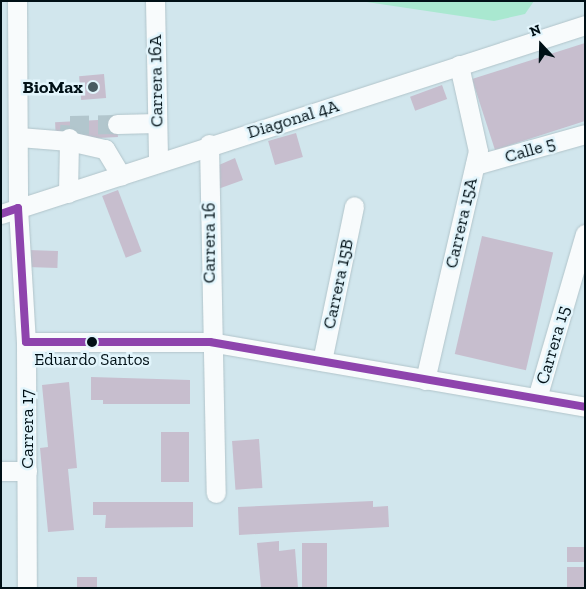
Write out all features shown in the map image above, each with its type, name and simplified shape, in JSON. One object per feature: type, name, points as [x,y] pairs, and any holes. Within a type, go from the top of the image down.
[{"type":"street","name":"Carrera 17","points":[[17,1],[9,83],[19,137],[10,211],[26,342],[27,588]]},
{"type":"street","name":"Carrera 16A","points":[[155,1],[158,161]]},
{"type":"street","name":"Diagonal 4A","points":[[10,211],[121,176],[209,144],[585,25]]},
{"type":"street","name":"Carrera 15A","points":[[426,380],[475,166],[478,141],[459,65]]},
{"type":"street","points":[[118,124],[157,123]]},
{"type":"street","name":"Calle 5","points":[[475,166],[585,134]]},
{"type":"street","points":[[19,137],[69,140],[105,149],[121,176]]},
{"type":"street","points":[[68,193],[69,140]]},
{"type":"street","name":"Carrera 16","points":[[209,144],[210,342],[216,493]]},
{"type":"street","name":"Carrera 15B","points":[[322,361],[354,206]]},
{"type":"street","name":"Carrera 15","points":[[538,398],[585,234]]},
{"type":"street","points":[[26,342],[210,342],[585,407]]},
{"type":"street","points":[[1,471],[27,471]]},
{"type":"green space","points":[[360,1],[534,1],[525,14],[494,21]]},
{"type":"building","points":[[585,43],[585,121],[495,150],[472,79]]},
{"type":"building","name":"BioMax","points":[[104,74],[106,98],[81,100],[79,76]]},
{"type":"building","points":[[442,85],[447,99],[415,111],[410,97]]},
{"type":"building","name":"BioMax","points":[[117,119],[118,137],[56,140],[55,122]]},
{"type":"building","points":[[296,133],[303,157],[275,165],[268,141]]},
{"type":"building","points":[[235,158],[243,180],[218,189],[219,165]]},
{"type":"building","points":[[118,190],[142,252],[126,258],[102,196]]},
{"type":"building","points":[[482,236],[553,252],[526,370],[455,354]]},
{"type":"building","points":[[28,250],[58,251],[57,268],[27,267]]},
{"type":"building","points":[[91,377],[190,380],[190,404],[103,404],[103,400],[91,400]]},
{"type":"building","points":[[69,382],[77,468],[68,469],[74,530],[48,532],[40,448],[48,447],[42,385]]},
{"type":"building","points":[[161,432],[189,432],[189,482],[161,482]]},
{"type":"building","points":[[259,439],[262,488],[235,490],[232,441]]},
{"type":"building","points":[[373,501],[373,507],[388,506],[389,527],[239,535],[238,507]]},
{"type":"building","points":[[93,502],[193,502],[193,527],[105,528],[106,515],[93,515]]},
{"type":"building","points":[[279,541],[279,551],[295,549],[298,588],[261,588],[257,543]]},
{"type":"building","points":[[302,543],[327,543],[327,588],[302,588]]},
{"type":"building","points":[[567,547],[585,547],[585,562],[567,562]]},
{"type":"building","points":[[567,567],[585,567],[585,588],[567,588]]},
{"type":"building","points":[[77,577],[97,577],[97,588],[77,588]]},
{"type":"tunnel","points":[[69,138],[70,125],[117,124]]},
{"type":"transit line","points":[[1,214],[18,208],[26,342],[210,342],[585,407]]},
{"type":"place","name":"BioMax","points":[[93,87]]},
{"type":"place","name":"Eduardo Santos","points":[[92,342]]}]
